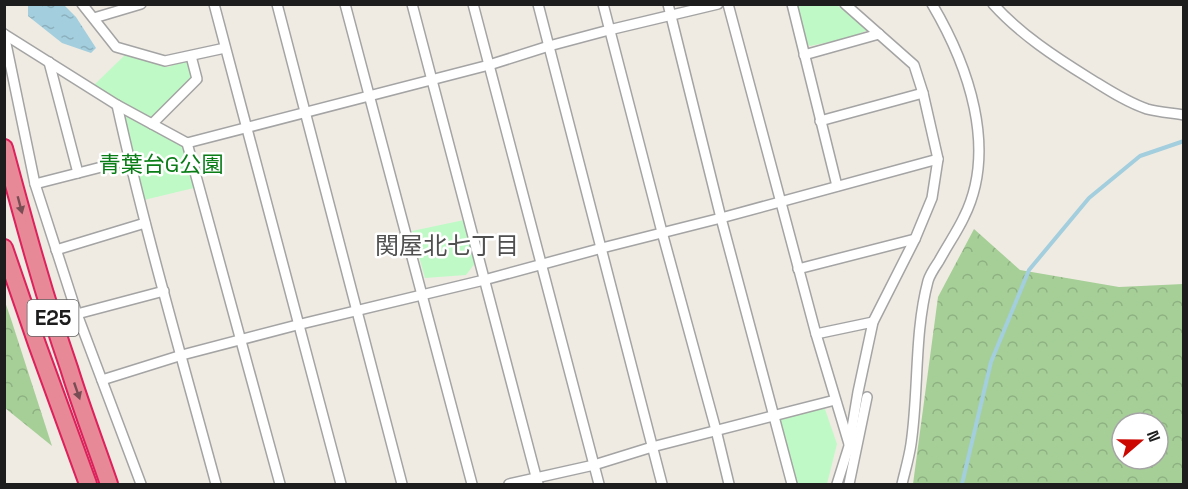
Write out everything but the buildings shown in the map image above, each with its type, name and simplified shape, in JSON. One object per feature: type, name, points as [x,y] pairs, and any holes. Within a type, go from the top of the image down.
[{"type":"highway","name":"E25","points":[[4,148],[46,297],[109,484]]},
{"type":"highway","name":"E25","points":[[4,248],[88,484]]},
{"type":"street","points":[[82,4],[116,47],[165,61],[225,48]]},
{"type":"street","points":[[94,18],[141,4]]},
{"type":"street","points":[[214,4],[340,484]]},
{"type":"street","points":[[277,4],[402,484]]},
{"type":"street","points":[[345,4],[472,484]]},
{"type":"street","points":[[412,4],[537,482]]},
{"type":"street","points":[[473,4],[599,484]]},
{"type":"street","points":[[538,4],[662,484]]},
{"type":"street","points":[[603,4],[729,484]]},
{"type":"street","points":[[668,4],[721,218],[792,484]]},
{"type":"street","points":[[4,34],[117,105],[187,143],[489,65],[609,30],[718,4]]},
{"type":"street","points":[[728,4],[779,201],[849,446]]},
{"type":"street","points":[[792,4],[837,186]]},
{"type":"street","points":[[837,484],[849,446],[873,322],[915,238],[932,198],[938,159],[914,65],[845,4]]},
{"type":"street","points":[[902,484],[911,445],[918,367],[918,332],[929,278],[965,216],[979,176],[979,135],[969,86],[953,45],[932,4]]},
{"type":"street","points":[[993,4],[1008,21],[1067,64],[1113,93],[1147,109],[1184,115]]},
{"type":"street","points":[[4,34],[35,184],[77,314],[141,484]]},
{"type":"street","points":[[804,55],[879,34]]},
{"type":"street","points":[[152,124],[197,79],[191,56]]},
{"type":"street","points":[[49,62],[78,173]]},
{"type":"street","points":[[820,121],[923,93]]},
{"type":"street","points":[[117,105],[145,224],[216,484]]},
{"type":"street","points":[[187,143],[280,484]]},
{"type":"street","points":[[102,380],[182,355],[542,265],[938,159]]},
{"type":"street","points":[[35,184],[129,160]]},
{"type":"street","points":[[56,249],[145,224]]},
{"type":"street","points":[[798,269],[915,238]]},
{"type":"street","points":[[77,314],[164,291]]},
{"type":"street","points":[[816,334],[873,322]]},
{"type":"street","points":[[849,484],[867,397]]},
{"type":"street","points":[[509,484],[537,482],[652,447],[835,400]]},
{"type":"green space","points":[[795,5],[837,5],[868,30],[849,38],[810,46],[803,41]]},
{"type":"green space","points":[[126,54],[168,67],[188,60],[193,79],[151,120],[93,86]]},
{"type":"green space","name":"青葉台G公園","points":[[122,111],[183,145],[194,188],[144,200]]},
{"type":"green space","points":[[464,220],[476,262],[466,275],[425,278],[412,231]]},
{"type":"green space","points":[[974,229],[1020,270],[1119,287],[1183,284],[1183,484],[913,484],[938,297]]},
{"type":"green space","points":[[4,299],[11,319],[52,446],[5,408]]},
{"type":"green space","points":[[822,405],[837,444],[827,484],[795,484],[778,417]]},
{"type":"water","points":[[28,5],[64,5],[76,17],[96,48],[91,53],[62,43],[28,16]]},
{"type":"waterway","points":[[962,484],[991,362],[1029,270],[1089,198],[1140,156],[1184,141]]},
{"type":"district","name":"関屋北七丁目","points":[[447,246]]}]
